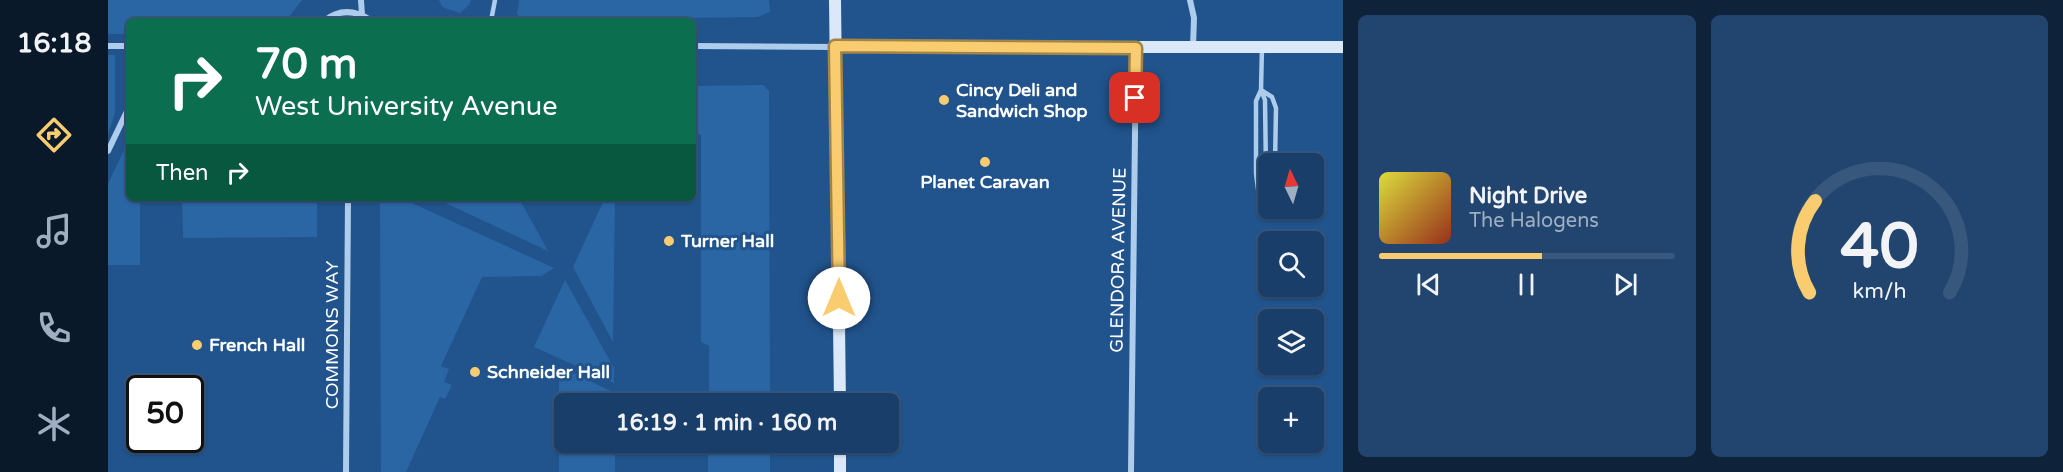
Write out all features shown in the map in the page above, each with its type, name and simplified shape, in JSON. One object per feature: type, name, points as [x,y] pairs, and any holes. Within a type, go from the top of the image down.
[{"type":"street","points":[[361,0],[362,15]]},
{"type":"street","points":[[835,0],[840,393]]},
{"type":"street","points":[[1190,0],[1194,18],[1193,48]]},
{"type":"street","points":[[328,18],[333,14],[344,12],[353,12],[367,18]]},
{"type":"street","points":[[108,46],[126,46]]},
{"type":"street","points":[[696,46],[1343,47]]},
{"type":"street","name":"GLENDORA AVENUE","points":[[1131,472],[1136,48]]},
{"type":"street","points":[[108,151],[126,113]]},
{"type":"street","name":"COMMONS WAY","points":[[345,472],[348,201]]},
{"type":"street","points":[[840,453],[840,472]]},
{"type":"lane","points":[[492,18],[495,0]]},
{"type":"lane","points":[[1262,48],[1261,90],[1265,100],[1266,153]]},
{"type":"lane","points":[[1261,90],[1272,97],[1276,108],[1275,153]]},
{"type":"lane","points":[[1258,189],[1256,100],[1261,90]]},
{"type":"shaded area","points":[[108,0],[302,0],[288,18],[126,18],[126,34],[108,34]]},
{"type":"shaded area","points":[[439,0],[471,0],[460,13],[442,7]]},
{"type":"shaded area","points":[[519,0],[769,0],[770,12],[758,17],[680,18],[521,18],[517,14]]},
{"type":"shaded area","points":[[108,55],[115,55],[115,113],[108,134]]},
{"type":"shaded area","points":[[763,85],[769,91],[770,393],[709,393],[709,346],[701,342],[701,135],[696,132],[696,86]]},
{"type":"shaded area","points":[[126,145],[126,201],[140,201],[140,265],[108,265],[108,184]]},
{"type":"shaded area","points":[[182,201],[317,201],[317,237],[183,238]]},
{"type":"shaded area","points":[[380,201],[408,201],[554,268],[541,276],[482,277],[441,366],[449,369],[444,382],[452,385],[445,399],[440,397],[406,472],[381,472]]},
{"type":"shaded area","points":[[441,201],[521,201],[548,251]]},
{"type":"shaded area","points":[[604,201],[615,201],[613,342],[573,267]]},
{"type":"shaded area","points":[[565,280],[614,368],[614,383],[534,347]]},
{"type":"shaded area","points":[[565,369],[615,393],[559,393],[559,375]]},
{"type":"shaded area","points":[[559,453],[615,453],[615,472],[559,472]]},
{"type":"shaded area","points":[[708,453],[770,453],[770,472],[708,472]]},
{"type":"place","name":"Cincy Deli and Sandwich Shop","points":[[944,100]]},
{"type":"place","name":"Planet Caravan","points":[[985,162]]},
{"type":"place","name":"Turner Hall","points":[[669,241]]},
{"type":"place","name":"French Hall","points":[[197,345]]},
{"type":"place","name":"Schneider Hall","points":[[475,372]]},
{"type":"route","points":[[839,298],[835,46],[1136,48],[1135,98]]}]
